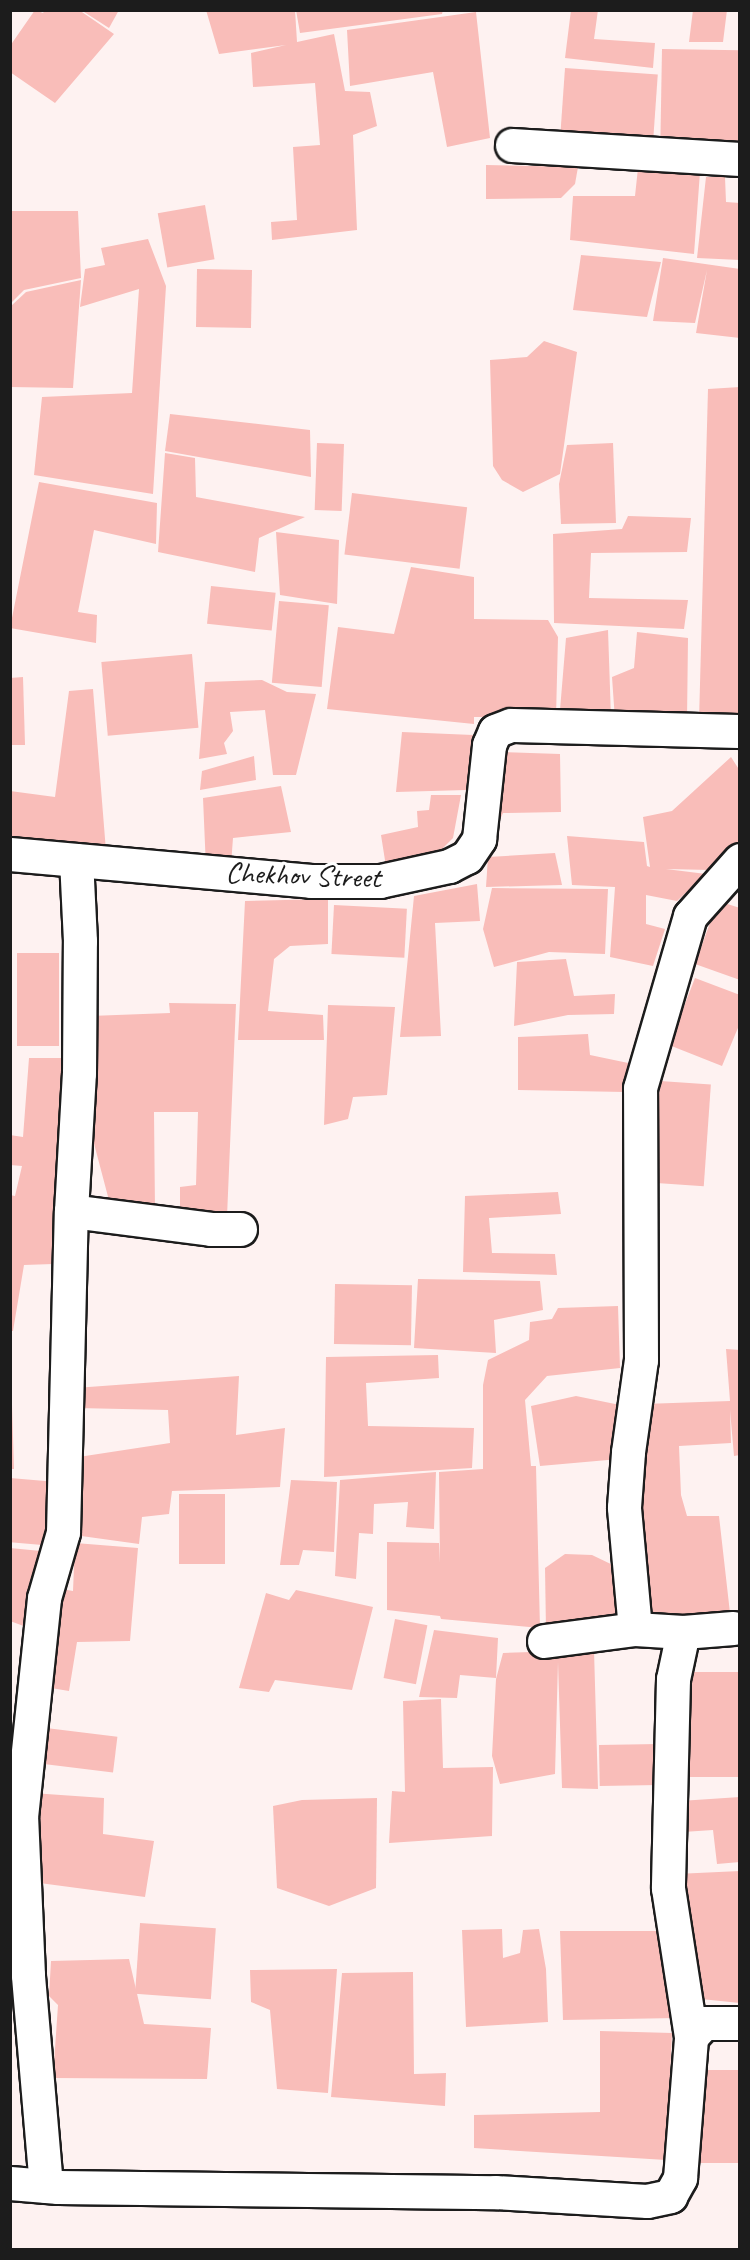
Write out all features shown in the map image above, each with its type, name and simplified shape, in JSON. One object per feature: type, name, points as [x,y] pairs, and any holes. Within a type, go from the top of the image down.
[{"type":"street","points":[[512,144],[740,159]]},
{"type":"street","name":"Chekhov Street","points":[[10,854],[311,881],[380,881],[449,866],[467,857],[479,839],[489,744],[495,731],[511,725],[740,731]]},
{"type":"street","points":[[46,2186],[28,1975],[21,1817],[44,1598],[63,1532],[71,1211],[79,1073],[80,941],[76,860]]},
{"type":"street","points":[[636,1629],[624,1507],[628,1452],[641,1360],[640,1088],[690,916],[740,860]]},
{"type":"street","points":[[71,1211],[211,1229],[240,1229]]},
{"type":"street","points":[[544,1641],[636,1629],[683,1632],[733,1628]]},
{"type":"street","points":[[10,2183],[46,2186],[495,2192],[647,2201],[670,2196],[680,2178],[691,2037],[668,1888],[673,1679],[683,1632]]},
{"type":"street","points":[[691,2037],[704,2023],[740,2023]]},
{"type":"building","points":[[35,10],[43,13],[45,10],[79,10],[114,34],[55,103],[10,72],[10,46]]},
{"type":"building","points":[[81,10],[119,10],[109,28]]},
{"type":"building","points":[[206,10],[295,10],[297,42],[334,34],[345,91],[370,92],[377,126],[353,135],[357,230],[272,240],[271,222],[297,220],[293,147],[320,145],[315,83],[253,87],[251,53],[286,45],[219,54]]},
{"type":"building","points":[[296,10],[443,10],[442,14],[300,33]]},
{"type":"building","points":[[571,10],[598,10],[594,39],[655,43],[653,68],[565,58]]},
{"type":"building","points":[[693,10],[727,10],[723,42],[689,42]]},
{"type":"building","points":[[476,12],[490,138],[447,147],[433,72],[350,86],[347,30]]},
{"type":"building","points":[[662,49],[740,50],[738,147],[660,146]]},
{"type":"building","points":[[565,68],[658,74],[653,140],[560,134]]},
{"type":"building","points":[[486,165],[578,167],[575,184],[561,198],[486,199]]},
{"type":"building","points":[[638,168],[700,172],[694,254],[570,240],[573,196],[635,196]]},
{"type":"building","points":[[706,177],[725,177],[726,202],[740,203],[740,260],[697,258]]},
{"type":"building","points":[[205,205],[215,259],[167,267],[158,213]]},
{"type":"building","points":[[10,211],[78,211],[81,278],[24,290],[10,304]]},
{"type":"building","points":[[148,239],[166,286],[153,494],[34,475],[42,397],[132,393],[139,289],[80,307],[85,269],[105,265],[101,248]]},
{"type":"building","points":[[581,255],[661,262],[647,317],[573,310]]},
{"type":"building","points":[[663,258],[740,269],[740,338],[696,333],[707,270],[695,323],[653,321]]},
{"type":"building","points":[[197,269],[252,270],[251,328],[196,327]]},
{"type":"building","points":[[81,280],[73,388],[10,387],[10,307],[26,292]]},
{"type":"building","points":[[544,341],[577,352],[560,474],[523,492],[502,480],[493,466],[490,360],[527,357]]},
{"type":"building","points":[[740,387],[740,721],[699,721],[708,389]]},
{"type":"building","points":[[170,414],[310,430],[311,477],[165,451]]},
{"type":"building","points":[[317,443],[344,444],[342,511],[315,510]]},
{"type":"building","points":[[613,443],[616,523],[561,524],[559,484],[567,445]]},
{"type":"building","points":[[165,453],[195,458],[196,497],[305,517],[259,538],[255,572],[158,552]]},
{"type":"building","points":[[39,482],[157,503],[156,544],[94,530],[78,612],[97,615],[96,643],[10,628]]},
{"type":"building","points":[[352,493],[467,507],[460,569],[344,555]]},
{"type":"building","points":[[628,516],[691,518],[687,552],[591,553],[589,598],[688,600],[684,629],[554,623],[553,534],[622,529]]},
{"type":"building","points":[[276,532],[339,540],[337,604],[280,595]]},
{"type":"building","points":[[411,567],[474,577],[474,619],[548,620],[558,637],[556,717],[474,717],[474,724],[327,709],[338,627],[394,634]]},
{"type":"building","points":[[211,586],[276,593],[272,631],[207,624]]},
{"type":"building","points":[[279,601],[329,605],[322,687],[272,683]]},
{"type":"building","points":[[608,630],[611,718],[559,722],[566,638]]},
{"type":"building","points":[[637,632],[688,638],[687,720],[615,720],[612,677],[634,668]]},
{"type":"building","points":[[192,654],[198,728],[108,736],[101,662]]},
{"type":"building","points":[[23,677],[25,745],[10,745],[10,678]]},
{"type":"building","points":[[262,680],[287,692],[316,694],[296,775],[273,775],[265,710],[230,712],[233,731],[224,743],[227,754],[199,759],[205,682]]},
{"type":"building","points":[[93,689],[106,851],[10,837],[10,791],[55,797],[69,691]]},
{"type":"building","points":[[402,732],[473,735],[466,790],[396,792]]},
{"type":"building","points":[[502,752],[560,754],[561,812],[503,813],[490,841]]},
{"type":"building","points":[[254,756],[256,780],[200,790],[202,771]]},
{"type":"building","points":[[731,757],[740,771],[740,842],[710,870],[666,869],[706,874],[677,901],[646,895],[646,924],[665,929],[653,966],[610,957],[615,887],[572,885],[567,836],[644,842],[647,866],[650,867],[643,817],[672,811]]},
{"type":"building","points":[[281,786],[291,832],[233,838],[231,865],[206,868],[203,798]]},
{"type":"building","points":[[431,795],[461,795],[453,838],[429,862],[387,873],[381,835],[418,827],[417,811],[429,810]]},
{"type":"building","points":[[555,853],[562,885],[486,887],[488,857]]},
{"type":"building","points":[[477,884],[480,921],[435,923],[441,1036],[400,1037],[414,896]]},
{"type":"building","points":[[492,888],[608,889],[605,954],[549,952],[494,967],[483,929]]},
{"type":"building","points":[[328,899],[328,944],[290,946],[274,959],[268,1011],[323,1015],[324,1040],[238,1040],[245,901]]},
{"type":"building","points":[[718,901],[740,908],[740,980],[695,964]]},
{"type":"building","points":[[334,905],[407,909],[404,958],[331,954]]},
{"type":"building","points":[[17,953],[59,953],[59,1046],[17,1046]]},
{"type":"building","points":[[566,959],[574,996],[615,994],[614,1014],[568,1015],[514,1026],[517,962]]},
{"type":"building","points":[[695,978],[740,995],[740,1023],[722,1066],[669,1045]]},
{"type":"building","points":[[169,1003],[236,1004],[227,1217],[180,1215],[180,1187],[196,1185],[198,1112],[154,1112],[155,1210],[111,1208],[92,1136],[86,1084],[90,1016],[170,1013]]},
{"type":"building","points":[[328,1005],[395,1007],[387,1095],[353,1097],[348,1119],[324,1125]]},
{"type":"building","points":[[588,1034],[590,1055],[633,1064],[625,1092],[518,1090],[518,1037]]},
{"type":"building","points":[[29,1058],[70,1058],[53,1264],[24,1265],[13,1331],[10,1331],[10,1195],[15,1196],[22,1166],[10,1165],[10,1135],[23,1137]]},
{"type":"building","points":[[660,1081],[711,1085],[704,1186],[653,1183]]},
{"type":"building","points":[[558,1192],[561,1214],[489,1218],[492,1253],[555,1254],[557,1275],[463,1272],[465,1196]]},
{"type":"building","points":[[418,1279],[540,1281],[543,1310],[494,1320],[496,1353],[414,1348]]},
{"type":"building","points":[[335,1284],[412,1285],[411,1345],[334,1344]]},
{"type":"building","points":[[618,1306],[620,1368],[547,1376],[525,1400],[531,1466],[536,1466],[540,1628],[441,1619],[440,1616],[387,1610],[387,1542],[439,1543],[440,1563],[439,1472],[483,1469],[483,1385],[488,1360],[529,1340],[530,1322],[552,1319],[558,1308]]},
{"type":"building","points":[[726,1349],[740,1350],[740,1455],[734,1456],[730,1410],[731,1443],[679,1446],[681,1495],[687,1516],[719,1516],[730,1613],[647,1618],[642,1499],[644,1404],[730,1401]]},
{"type":"building","points":[[438,1355],[439,1378],[366,1383],[368,1426],[474,1428],[472,1468],[324,1477],[326,1357]]},
{"type":"building","points":[[239,1376],[236,1435],[285,1428],[280,1487],[172,1491],[169,1514],[142,1517],[139,1544],[74,1535],[72,1458],[170,1443],[168,1410],[77,1408],[75,1388]]},
{"type":"building","points":[[576,1396],[620,1405],[619,1459],[540,1466],[531,1406]]},
{"type":"building","points":[[10,1404],[12,1404],[14,1469],[10,1469]]},
{"type":"building","points":[[436,1472],[434,1529],[406,1527],[408,1502],[374,1504],[373,1534],[359,1533],[356,1579],[335,1576],[340,1480]]},
{"type":"building","points":[[10,1478],[54,1482],[48,1546],[10,1542]]},
{"type":"building","points":[[291,1480],[337,1482],[334,1552],[303,1550],[299,1565],[280,1565]]},
{"type":"building","points":[[179,1494],[225,1494],[225,1564],[179,1564]]},
{"type":"building","points":[[75,1543],[138,1548],[130,1641],[77,1642],[69,1691],[45,1687],[56,1588],[73,1591]]},
{"type":"building","points":[[10,1548],[51,1552],[29,1628],[10,1621]]},
{"type":"building","points":[[565,1554],[592,1555],[617,1567],[618,1628],[546,1630],[545,1568]]},
{"type":"building","points":[[296,1590],[373,1607],[352,1690],[275,1680],[269,1692],[239,1688],[266,1593],[289,1600]]},
{"type":"building","points":[[395,1619],[427,1625],[416,1684],[384,1678]]},
{"type":"building","points":[[434,1630],[498,1638],[496,1678],[460,1675],[457,1698],[419,1697]]},
{"type":"building","points":[[594,1650],[598,1789],[562,1788],[558,1662],[555,1774],[500,1784],[492,1756],[496,1679],[503,1653]]},
{"type":"building","points":[[684,1672],[740,1672],[740,1777],[684,1777]]},
{"type":"building","points":[[441,1699],[443,1768],[493,1767],[492,1836],[389,1843],[392,1791],[405,1792],[403,1701]]},
{"type":"building","points":[[38,1727],[117,1737],[113,1772],[34,1763]]},
{"type":"building","points":[[658,1744],[659,1785],[600,1786],[599,1745]]},
{"type":"building","points":[[32,1793],[104,1798],[103,1834],[154,1841],[145,1897],[32,1882]]},
{"type":"building","points":[[740,1797],[740,1862],[717,1864],[713,1830],[683,1832],[680,1801]]},
{"type":"building","points":[[377,1798],[376,1888],[329,1906],[277,1888],[273,1806],[302,1800]]},
{"type":"building","points":[[740,1871],[740,2003],[701,1999],[676,1874]]},
{"type":"building","points":[[140,1923],[216,1928],[211,1999],[135,1994]]},
{"type":"building","points":[[502,1929],[503,1958],[520,1953],[523,1930],[539,1929],[546,1969],[548,2022],[466,2027],[462,1930]]},
{"type":"building","points":[[560,1931],[660,1931],[677,2018],[563,2020]]},
{"type":"building","points":[[129,1959],[144,2024],[211,2028],[207,2079],[53,2078],[58,2005],[49,1996],[51,1961]]},
{"type":"building","points":[[337,1969],[328,2093],[277,2089],[270,2010],[251,2002],[250,1970]]},
{"type":"building","points":[[413,1972],[414,2074],[446,2073],[445,2106],[331,2097],[342,1973]]},
{"type":"building","points":[[600,2031],[672,2033],[666,2160],[474,2148],[474,2115],[600,2112]]},
{"type":"building","points":[[700,2070],[740,2070],[740,2163],[700,2163]]}]
